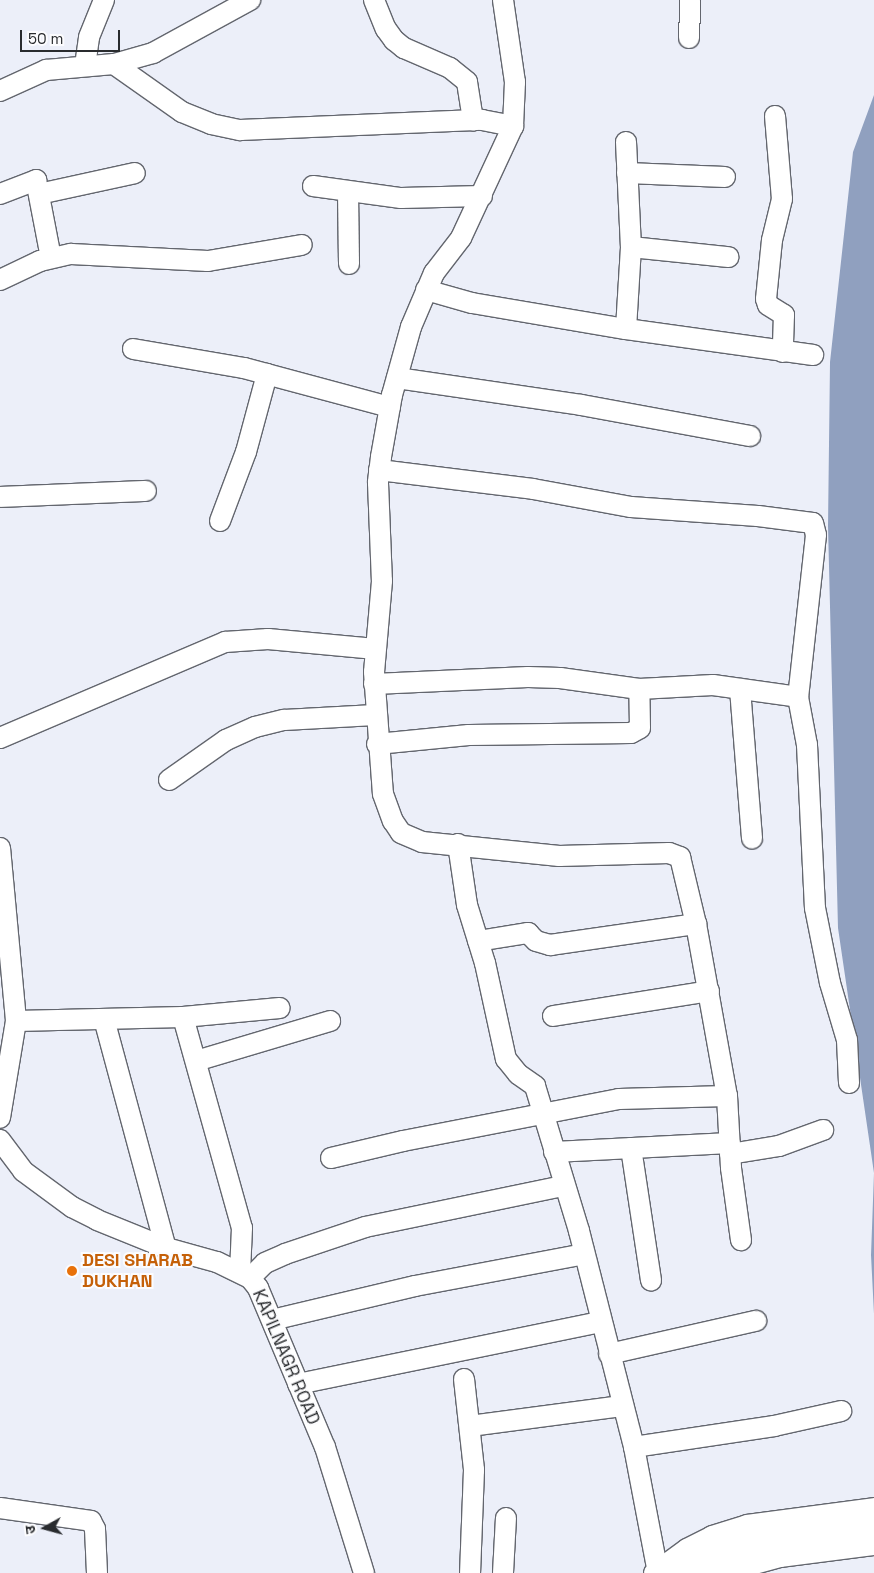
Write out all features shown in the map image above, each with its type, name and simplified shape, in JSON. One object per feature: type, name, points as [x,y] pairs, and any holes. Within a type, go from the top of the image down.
[{"type":"main road","points":[[663,1571],[730,1544],[862,1534]]},
{"type":"main road","points":[[710,1573],[862,1534]]},
{"type":"street","points":[[86,66],[88,37],[104,0]]},
{"type":"street","points":[[0,91],[46,70],[114,64],[172,44],[250,0]]},
{"type":"street","points":[[374,0],[386,29],[394,40],[404,48],[450,68],[467,82],[473,121]]},
{"type":"street","points":[[503,0],[516,82],[513,126],[461,238],[426,290],[411,327],[390,406],[379,470],[382,566],[374,684],[377,744],[383,794],[393,821],[401,833],[422,842],[458,844],[559,856],[676,854],[683,864],[696,924],[727,1096],[730,1148],[740,1240]]},
{"type":"street","points":[[689,38],[690,0]]},
{"type":"street","points":[[114,64],[182,112],[211,124],[240,130],[473,121],[513,126]]},
{"type":"street","points":[[776,116],[782,199],[772,240],[766,299],[768,304],[784,316],[783,352]]},
{"type":"street","points":[[626,142],[631,247],[626,329]]},
{"type":"street","points":[[39,194],[135,173]]},
{"type":"street","points":[[627,173],[725,177]]},
{"type":"street","points":[[0,194],[31,180],[36,180],[51,258]]},
{"type":"street","points":[[313,186],[401,198],[482,196]]},
{"type":"street","points":[[348,192],[349,264]]},
{"type":"street","points":[[0,280],[51,258],[92,254],[208,261],[302,245]]},
{"type":"street","points":[[631,247],[728,257]]},
{"type":"street","points":[[426,290],[472,303],[626,329],[813,355]]},
{"type":"street","points":[[133,349],[201,359],[390,406]]},
{"type":"street","points":[[220,521],[246,452],[267,374]]},
{"type":"street","points":[[397,378],[581,405],[750,436]]},
{"type":"street","points":[[379,470],[533,489],[631,507],[758,516],[813,523],[816,535],[798,697],[807,745],[815,908],[830,983],[848,1040],[849,1083]]},
{"type":"street","points":[[0,497],[146,491]]},
{"type":"street","points":[[0,738],[225,642],[268,639],[376,649]]},
{"type":"street","points":[[374,684],[528,677],[560,678],[640,690],[713,685],[798,697]]},
{"type":"street","points":[[740,688],[752,839]]},
{"type":"street","points":[[377,744],[469,735],[631,734],[640,728],[640,690]]},
{"type":"street","points":[[169,780],[226,740],[256,727],[284,720],[375,716]]},
{"type":"street","points":[[458,844],[467,905],[478,940],[506,1059],[518,1074],[535,1086],[544,1114],[563,1186],[584,1254],[634,1447],[663,1571],[712,1536],[747,1525],[874,1508]]},
{"type":"street","points":[[0,848],[6,970],[15,1001],[16,1021],[0,1118]]},
{"type":"street","points":[[478,940],[528,933],[536,941],[550,944],[696,924]]},
{"type":"street","points":[[554,1016],[709,991]]},
{"type":"street","points":[[16,1021],[183,1017],[280,1008]]},
{"type":"street","points":[[183,1017],[242,1228],[245,1275],[285,1254],[365,1227],[563,1186]]},
{"type":"street","points":[[104,1019],[166,1248]]},
{"type":"street","points":[[196,1061],[330,1021]]},
{"type":"street","points":[[331,1158],[403,1141],[618,1099],[727,1096]]},
{"type":"street","points":[[554,1152],[631,1148],[779,1146],[823,1130]]},
{"type":"street","name":"KAPILNAGR ROAD","points":[[1,1146],[23,1171],[72,1208],[166,1248],[245,1275],[258,1288],[325,1447],[364,1573]]},
{"type":"street","points":[[631,1148],[651,1280]]},
{"type":"street","points":[[272,1320],[415,1286],[584,1254]]},
{"type":"street","points":[[609,1354],[756,1321]]},
{"type":"street","points":[[298,1384],[601,1322]]},
{"type":"street","points":[[464,1379],[474,1470],[470,1573]]},
{"type":"street","points":[[470,1426],[622,1406]]},
{"type":"street","points":[[634,1447],[774,1426],[841,1411]]},
{"type":"street","points":[[0,1508],[91,1521],[95,1529],[97,1573]]},
{"type":"street","points":[[503,1573],[506,1518]]},
{"type":"water","points":[[874,95],[874,1173],[838,928],[828,526],[830,362],[853,152]]},
{"type":"water","points":[[874,1173],[874,1314],[871,1255]]},
{"type":"place","name":"DESI SHARAB DUKHAN","points":[[72,1271]]}]
